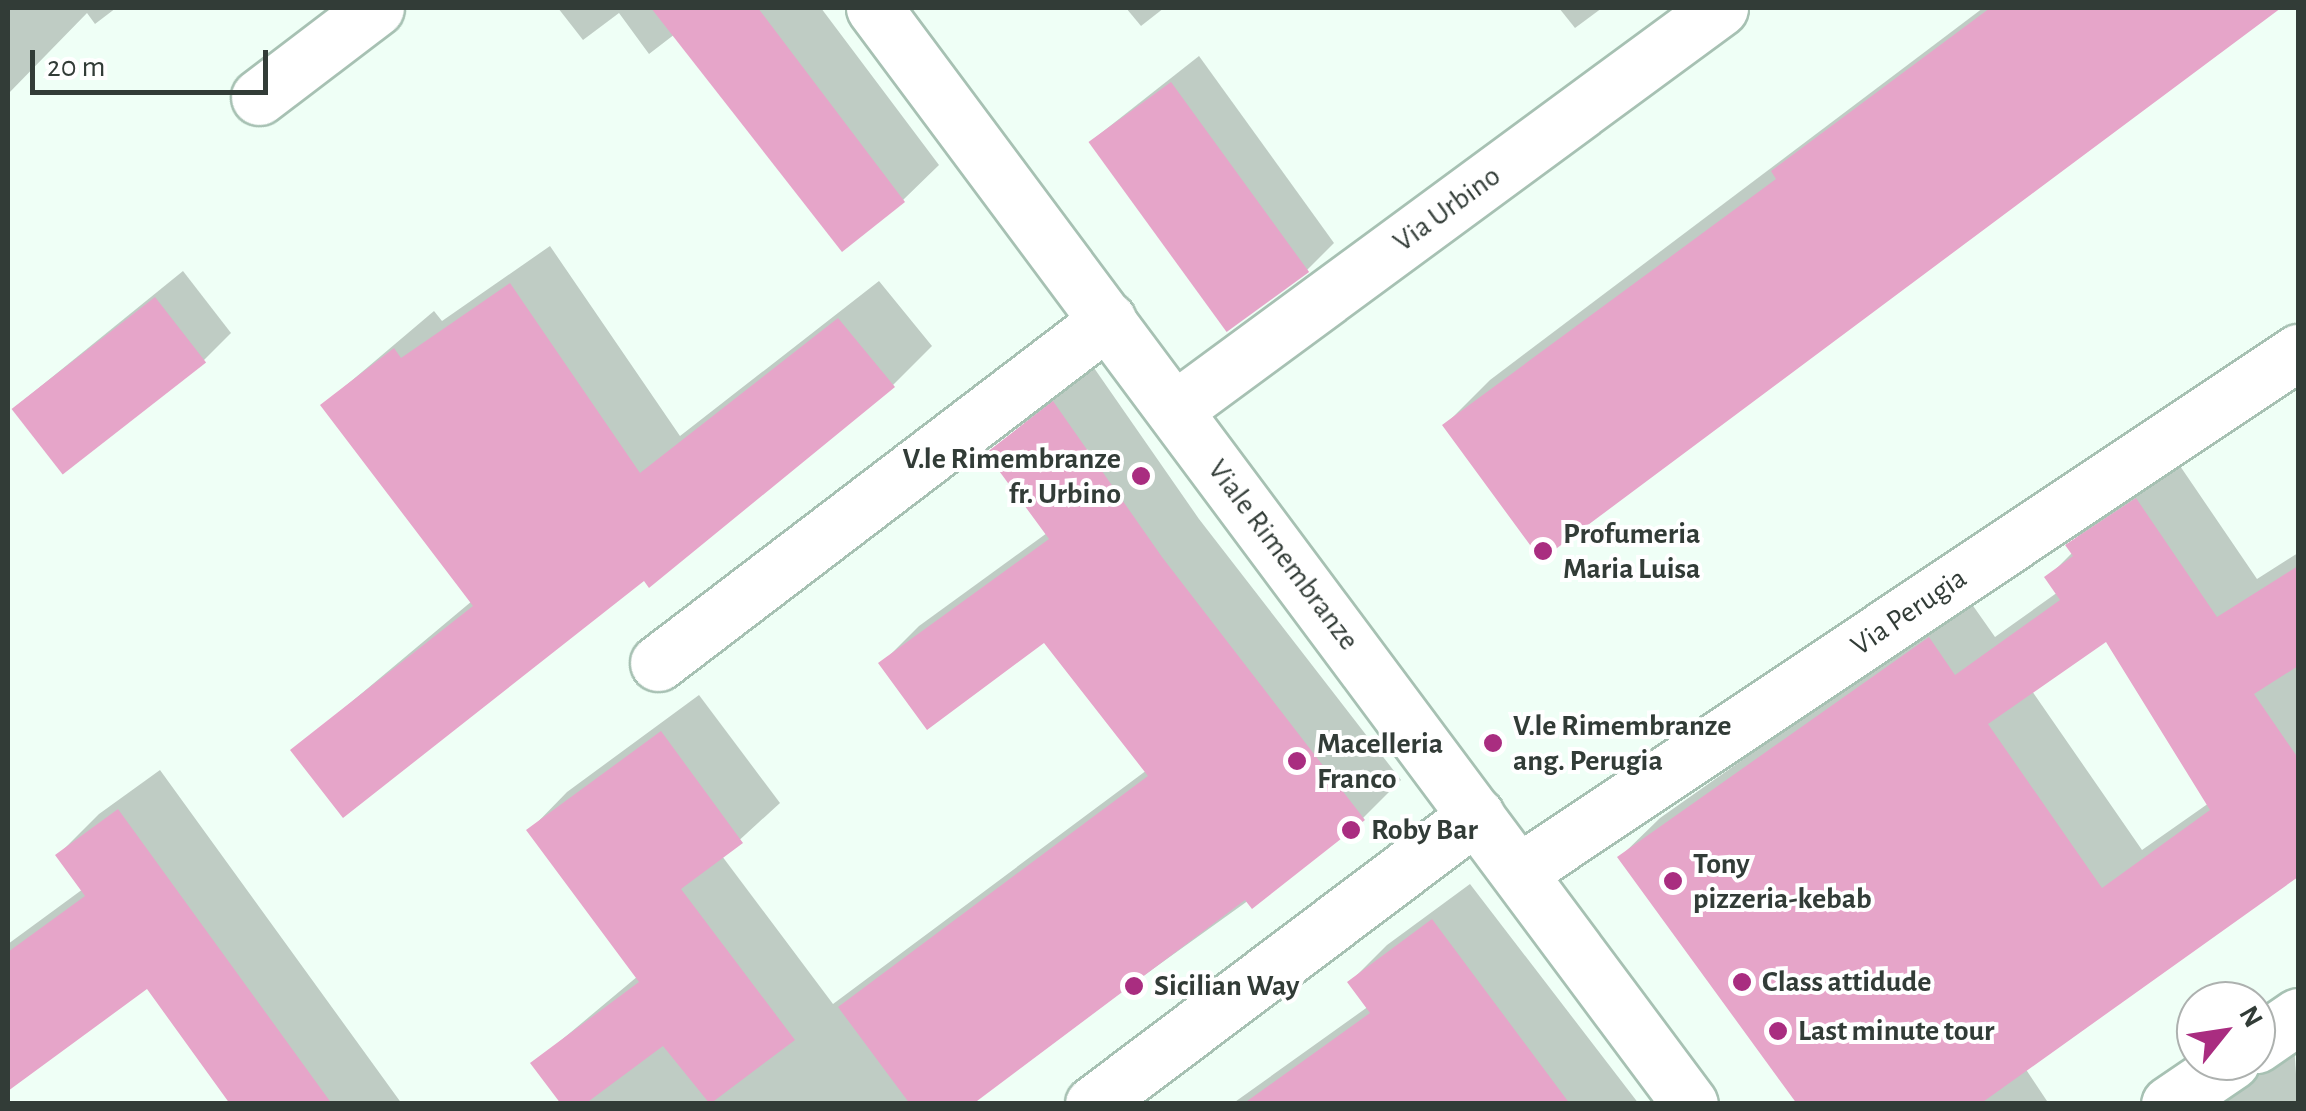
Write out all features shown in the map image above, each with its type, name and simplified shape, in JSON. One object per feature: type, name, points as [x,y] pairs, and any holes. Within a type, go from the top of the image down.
[{"type":"street","points":[[259,96],[376,8]]},
{"type":"street","name":"Viale Rimembranze","points":[[874,8],[1690,1104]]},
{"type":"street","name":"Via Urbino","points":[[1174,410],[1720,8]]},
{"type":"street","points":[[658,664],[1108,320]]},
{"type":"street","name":"Via Perugia","points":[[1519,872],[2298,352]]},
{"type":"street","points":[[1092,1104],[1476,815]]},
{"type":"street","points":[[2276,1031],[2298,1016]]},
{"type":"street","points":[[2169,1104],[2203,1081]]},
{"type":"building","points":[[651,8],[758,8],[905,202],[842,252]]},
{"type":"building","points":[[1990,8],[2281,8],[1541,560],[1442,425],[1776,179],[1771,171]]},
{"type":"building","points":[[1171,82],[1309,272],[1227,332],[1088,142]]},
{"type":"building","points":[[510,283],[640,473],[838,318],[895,387],[649,588],[644,581],[343,818],[290,750],[473,606],[320,405],[394,348],[401,358]]},
{"type":"building","points":[[155,297],[206,362],[63,474],[12,409]]},
{"type":"building","points":[[1053,401],[1162,557],[1365,820],[1252,909],[1245,900],[973,1104],[910,1104],[838,1007],[1148,776],[1044,643],[927,730],[878,663],[1049,539],[986,453]]},
{"type":"building","points":[[2136,498],[2217,617],[2298,566],[2298,666],[2254,694],[2298,758],[2298,877],[1980,1104],[1797,1104],[1617,857],[1929,637],[1955,675],[2060,600],[2044,577],[2073,556],[2065,545]],"holes":[[[2106,642],[2210,810],[2102,888],[1988,724]]]},
{"type":"building","points":[[661,731],[743,843],[681,889],[795,1040],[710,1104],[663,1046],[585,1104],[561,1104],[530,1063],[639,982],[526,830]]},
{"type":"building","points":[[118,809],[332,1104],[230,1104],[147,989],[8,1091],[8,952],[85,896],[55,855]]},
{"type":"building","points":[[1432,919],[1570,1104],[1243,1104],[1370,1013],[1347,982]]},
{"type":"place","name":"V.le Rimembranze fr. Urbino","points":[[1141,476]]},
{"type":"place","name":"Profumeria Maria Luisa","points":[[1543,551]]},
{"type":"place","name":"V.le Rimembranze ang. Perugia","points":[[1493,743]]},
{"type":"place","name":"Macelleria Franco","points":[[1297,761]]},
{"type":"place","name":"Roby Bar","points":[[1351,830]]},
{"type":"place","name":"Tony pizzeria-kebab","points":[[1673,881]]},
{"type":"place","name":"Class attidude","points":[[1742,982]]},
{"type":"place","name":"Sicilian Way","points":[[1134,986]]},
{"type":"place","name":"Last minute tour","points":[[1778,1031]]}]
